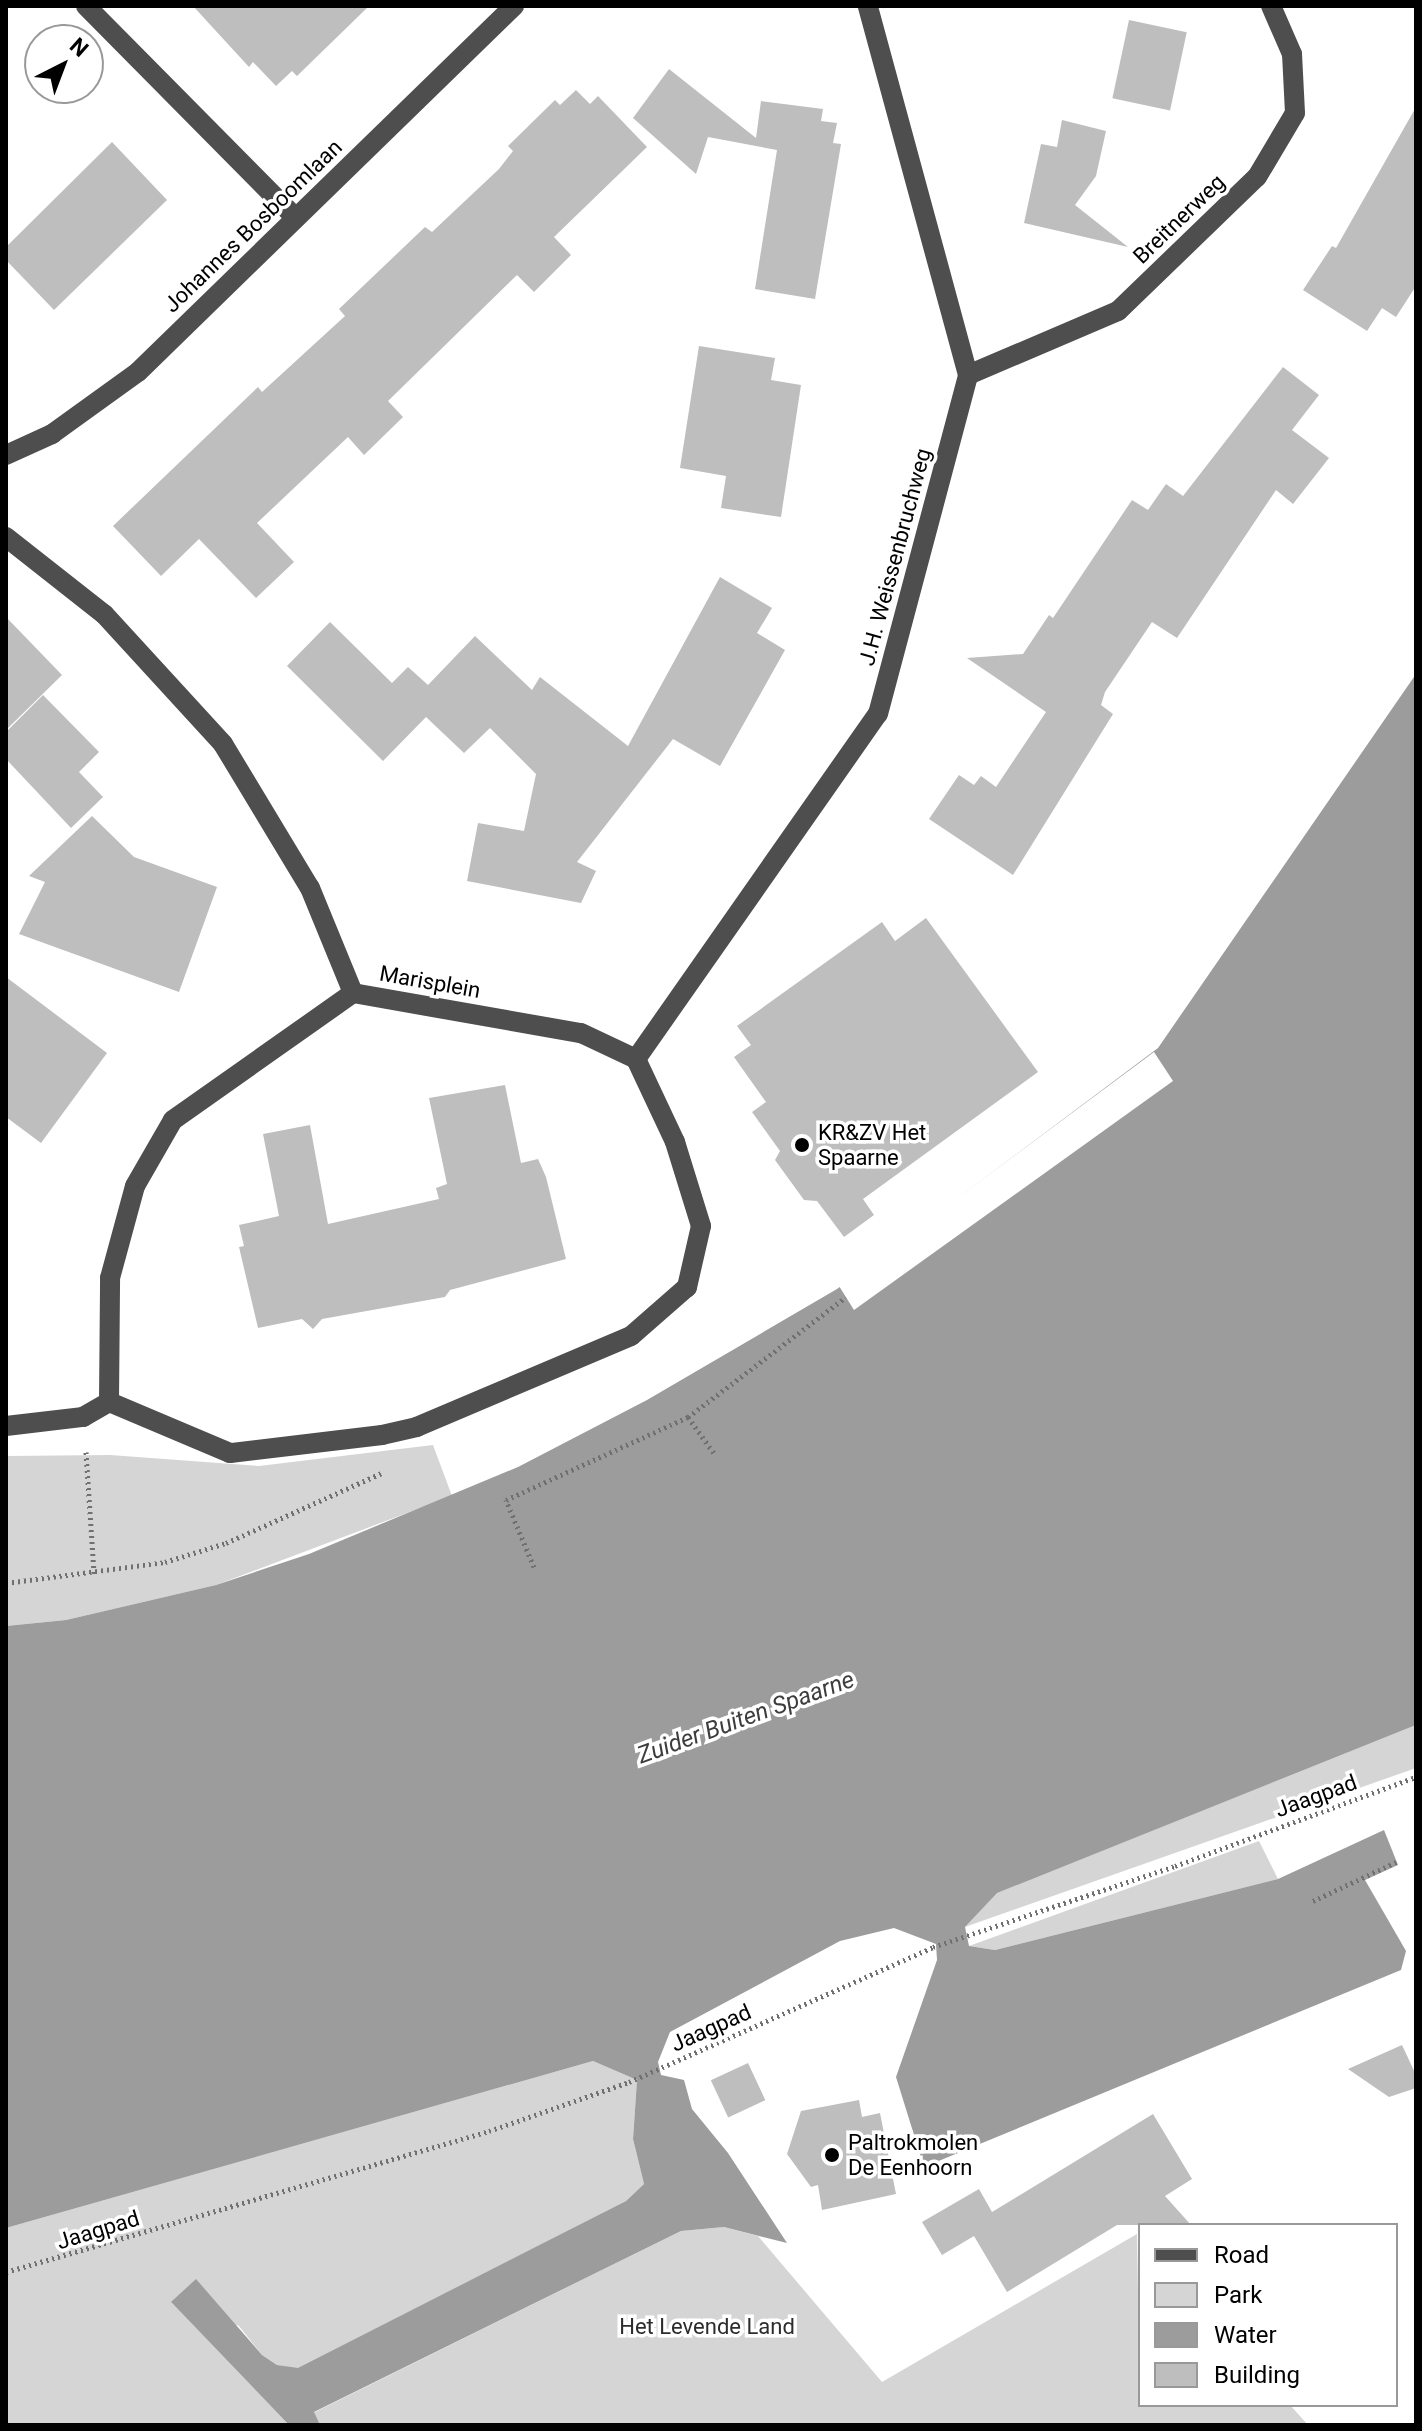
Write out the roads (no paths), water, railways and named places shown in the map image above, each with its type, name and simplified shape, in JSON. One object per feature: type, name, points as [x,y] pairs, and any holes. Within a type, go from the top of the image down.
[{"type":"street","points":[[86,6],[295,217]]},
{"type":"street","name":"Johannes Bosboomlaan","points":[[6,455],[52,434],[138,372],[514,6]]},
{"type":"street","points":[[868,6],[968,375]]},
{"type":"street","name":"Breitnerweg","points":[[968,375],[1118,311],[1257,177],[1295,113],[1292,54],[1271,6]]},
{"type":"street","name":"J.H. Weissenbruchweg","points":[[636,1059],[878,714],[968,375]]},
{"type":"street","points":[[6,537],[104,614],[223,744],[310,888],[353,993]]},
{"type":"street","name":"Marisplein","points":[[109,1402],[110,1278],[135,1186],[173,1120],[353,993],[581,1033],[636,1059]]},
{"type":"street","points":[[6,1426],[83,1417],[109,1402],[230,1453],[417,1427],[631,1336],[687,1287],[701,1226],[675,1142],[636,1059]]},
{"type":"water","name":"Zuider Buiten Spaarne","points":[[1416,674],[1416,1725],[997,1893],[965,1927],[969,1946],[995,1950],[1278,1879],[1384,1830],[1398,1865],[1365,1880],[1406,1951],[1401,1970],[924,2167],[896,2077],[937,1960],[936,1944],[894,1928],[840,1941],[670,2032],[658,2062],[661,2075],[684,2080],[692,2109],[728,2153],[787,2243],[724,2227],[681,2231],[314,2412],[320,2425],[289,2425],[171,2302],[196,2279],[262,2355],[277,2365],[298,2368],[626,2201],[644,2184],[633,2139],[637,2080],[593,2061],[6,2228],[6,1626],[66,1620],[216,1585],[309,1554],[518,1467],[647,1400],[837,1289],[1158,1048]]},
{"type":"place","name":"KR&ZV Het Spaarne","points":[[802,1145]]},
{"type":"place","name":"Paltrokmolen De Eenhoorn","points":[[832,2155]]},
{"type":"park label","name":"Het Levende Land","points":[[707,2327]]}]
